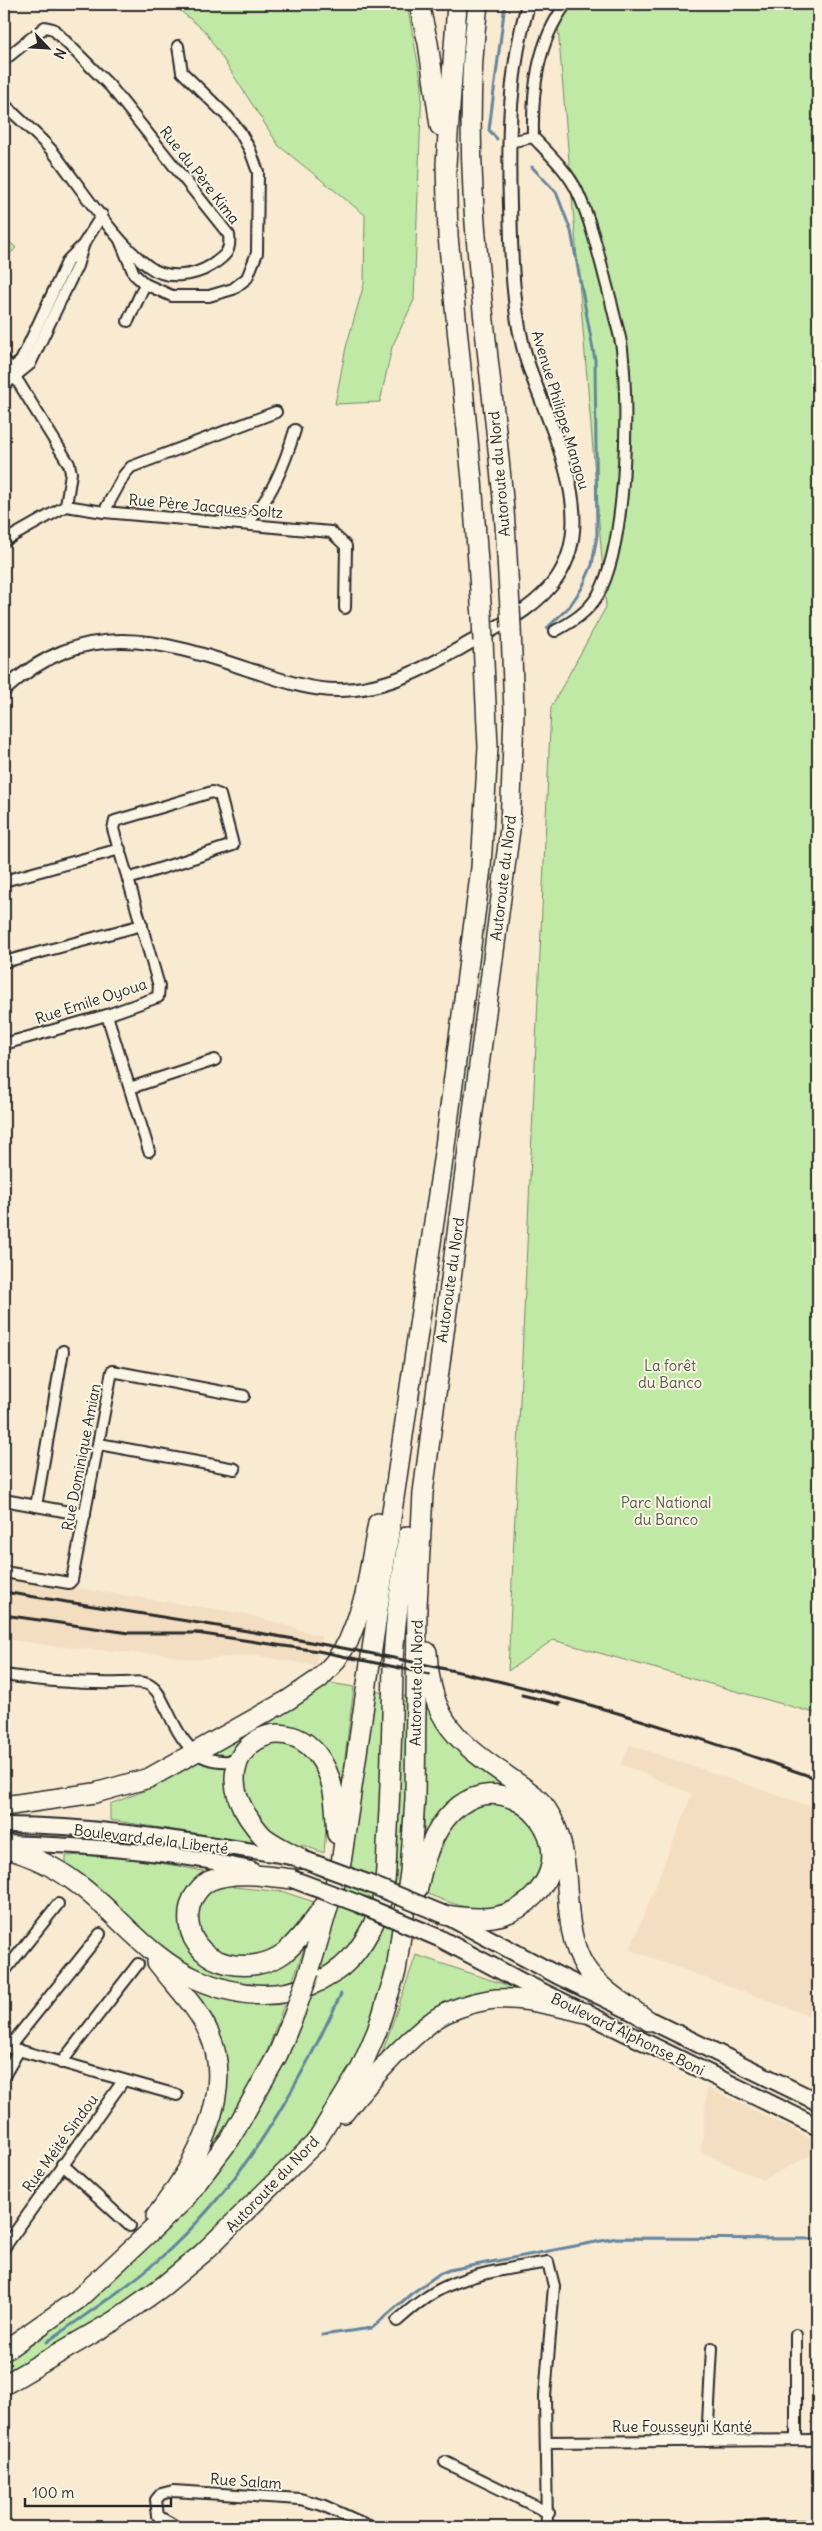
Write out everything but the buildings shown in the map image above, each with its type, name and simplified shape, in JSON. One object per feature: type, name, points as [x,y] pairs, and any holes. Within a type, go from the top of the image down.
[{"type":"highway","points":[[419,4],[428,44],[446,164]]},
{"type":"highway","name":"Autoroute du Nord","points":[[4,2351],[77,2300],[131,2250],[183,2201],[230,2139],[278,2054],[295,2012],[309,1972],[341,1863],[445,1146],[481,868],[488,747],[482,617],[472,480],[448,236],[446,164],[457,4]]},
{"type":"highway","name":"Autoroute du Nord","points":[[4,2385],[114,2321],[162,2287],[203,2253],[315,2143],[361,2068],[377,2031],[396,1971],[410,1872],[415,1798],[417,1606],[423,1493],[510,829],[514,722],[510,607],[502,481],[474,233],[471,124],[478,4]]},
{"type":"highway","points":[[4,1848],[35,1859],[77,1883],[162,1959],[194,1978],[235,1992],[273,1995],[301,1989],[338,1971],[354,1956],[377,1915],[385,1885],[389,1822],[394,1641],[414,1493],[439,1360]]},
{"type":"highway","points":[[4,1806],[96,1793],[128,1785],[163,1772],[288,1700],[319,1679],[334,1663],[348,1642],[365,1595],[388,1462],[407,1411]]},
{"type":"highway","points":[[417,1606],[425,1625],[431,1685],[441,1716],[451,1732],[465,1746],[534,1796],[546,1808],[556,1826],[563,1846],[572,1932],[578,1954],[594,1978],[649,2021]]},
{"type":"highway","points":[[302,1859],[264,1837],[243,1809],[235,1793],[234,1779],[238,1760],[248,1746],[256,1739],[268,1735],[288,1734],[310,1745],[319,1756],[332,1783],[341,1863]]},
{"type":"highway","points":[[396,1971],[408,1943],[426,1858],[432,1839],[443,1821],[453,1810],[468,1799],[483,1794],[514,1798],[530,1808],[542,1823],[552,1852],[550,1869],[538,1892],[516,1911],[488,1920],[445,1915]]},
{"type":"highway","points":[[292,1880],[236,1875],[207,1882],[197,1891],[190,1903],[188,1916],[194,1940],[203,1950],[225,1963],[249,1967],[263,1964],[284,1953],[296,1941],[333,1892]]},
{"type":"highway","points":[[131,2250],[177,2186],[191,2162],[211,2116],[219,2071],[216,2053],[200,2015],[143,1943]]},
{"type":"highway","points":[[315,2143],[410,2042],[436,2019],[454,2010],[488,2000],[514,2000],[586,2013]]},
{"type":"main road","points":[[4,1825],[82,1827],[140,1833],[302,1859]]},
{"type":"main road","name":"Boulevard de la Liberté","points":[[4,1843],[83,1845],[213,1861],[292,1880]]},
{"type":"main road","name":"Boulevard Alphonse Boni","points":[[302,1859],[376,1886],[445,1915],[649,2021],[818,2102]]},
{"type":"main road","name":"Boulevard Alphonse Boni","points":[[292,1880],[359,1904],[439,1938],[586,2013],[818,2126]]},
{"type":"street","name":"Avenue Philippe Mangou","points":[[4,690],[18,676],[50,657],[67,650],[110,640],[181,648],[301,686],[337,690],[368,688],[408,675],[464,646],[526,610],[543,594],[568,559],[574,539],[575,517],[561,457],[527,359],[520,333],[512,262],[508,142],[516,55],[528,4]]},
{"type":"street","points":[[555,632],[577,620],[597,596],[608,567],[621,495],[624,381],[622,347],[605,281],[577,192],[564,171],[533,137],[536,75],[550,31],[566,4]]},
{"type":"street","name":"Rue du Père Kima","points":[[4,60],[45,27],[53,29],[110,86],[229,236],[230,246],[227,255],[199,272],[183,276],[166,275],[148,266],[119,237],[51,150],[4,104]]},
{"type":"street","points":[[119,237],[128,264],[134,274],[145,284],[172,296],[209,296],[234,290],[247,278],[257,253],[258,172],[250,150],[240,132],[182,72],[178,46]]},
{"type":"street","points":[[508,142],[533,137]]},
{"type":"street","points":[[4,385],[10,374],[30,364],[77,266],[83,245],[102,215]]},
{"type":"street","points":[[128,320],[145,284]]},
{"type":"street","points":[[4,359],[10,374],[69,464],[71,473],[66,506],[4,541]]},
{"type":"street","points":[[104,512],[124,475],[132,467],[276,412]]},
{"type":"street","points":[[247,524],[262,508],[274,488],[296,430]]},
{"type":"street","name":"Rue Père Jacques Soltz","points":[[66,506],[104,512],[334,533],[346,546],[345,608]]},
{"type":"street","name":"Rue Emile Oyoua","points":[[4,1044],[107,1016],[153,1000],[159,992],[142,925],[128,879],[120,849],[113,829],[115,821],[212,792],[220,795],[233,845],[128,879]]},
{"type":"street","points":[[4,881],[120,849]]},
{"type":"street","points":[[4,962],[142,925]]},
{"type":"street","points":[[107,1016],[149,1151]]},
{"type":"street","points":[[130,1088],[215,1060]]},
{"type":"street","points":[[36,1506],[63,1351]]},
{"type":"street","name":"Rue Dominique Amian","points":[[4,1572],[71,1583],[112,1371],[244,1396]]},
{"type":"street","points":[[99,1444],[235,1469]]},
{"type":"street","points":[[4,1500],[85,1515]]},
{"type":"street","points":[[4,1675],[37,1680],[102,1683],[144,1682],[152,1686],[160,1696],[177,1731],[193,1753],[225,1762],[238,1760]]},
{"type":"street","points":[[4,1972],[58,1904]]},
{"type":"street","points":[[4,2076],[10,2048],[100,1934]]},
{"type":"street","points":[[61,2063],[138,1964]]},
{"type":"street","points":[[10,2048],[176,2095]]},
{"type":"street","name":"Rue Méité Sindou","points":[[4,2248],[62,2164],[123,2081]]},
{"type":"street","points":[[62,2164],[130,2226]]},
{"type":"street","points":[[397,2321],[422,2300],[446,2286],[466,2278],[548,2262],[554,2286],[545,2396],[548,2527],[619,2527]]},
{"type":"street","points":[[796,2335],[796,2440]]},
{"type":"street","points":[[707,2441],[712,2348]]},
{"type":"street","name":"Rue Fousseyni Kanté","points":[[546,2442],[818,2440]]},
{"type":"street","points":[[445,2462],[549,2513]]},
{"type":"street","name":"Rue Salam","points":[[177,2527],[158,2516],[155,2509],[156,2500],[161,2494],[173,2491],[300,2499],[322,2505],[371,2527]]},
{"type":"street","points":[[717,2527],[818,2526]]},
{"type":"shaded area","points":[[4,1577],[247,1614],[321,1636],[316,1666],[255,1655],[192,1660],[159,1653],[148,1654],[53,1646],[4,1639]]},
{"type":"shaded area","points":[[630,1745],[818,1809],[818,2019],[630,1950],[692,1794],[621,1764]]},
{"type":"shaded area","points":[[707,2087],[818,2142],[818,2151],[763,2180],[701,2152]]},
{"type":"green space","points":[[172,4],[407,4],[422,85],[414,300],[392,347],[380,402],[335,404],[346,347],[364,284],[365,215],[279,146],[205,31]]},
{"type":"green space","name":"La forêt du Banco","points":[[556,4],[818,4],[818,1714],[553,1640],[508,1671],[551,707],[606,607]]},
{"type":"green space","points":[[4,236],[16,248],[4,260]]},
{"type":"green space","points":[[324,1682],[354,1687],[340,1796],[328,1805],[324,1853],[305,1846],[250,1842],[110,1820],[110,1804],[144,1791],[165,1780]]},
{"type":"green space","points":[[373,1691],[409,1697],[411,1798],[392,1957],[357,2065],[315,2130],[252,2199],[156,2282],[105,2316],[4,2375],[4,2362],[40,2340],[136,2259],[188,2206],[285,2059]]},
{"type":"green space","points":[[426,1701],[435,1720],[513,1788],[543,1838],[545,1868],[517,1905],[470,1908],[450,1903],[425,1893],[434,1862],[444,1844],[424,1837]]},
{"type":"green space","points":[[82,1855],[133,1859],[178,1866],[222,1875],[234,1887],[284,1892],[314,1902],[306,1917],[312,1927],[268,2049],[247,2093],[203,2163],[208,2139],[216,2030],[66,1869],[66,1856]]},
{"type":"green space","points":[[416,1955],[518,1989],[518,1992],[483,1995],[378,2065]]},
{"type":"waterway","points":[[497,139],[489,130],[505,4]]},
{"type":"waterway","points":[[532,167],[556,192],[571,231],[595,360],[597,535],[592,565],[582,588],[569,607],[547,628]]},
{"type":"waterway","points":[[47,2342],[144,2272],[187,2233],[214,2203],[263,2138],[305,2067],[341,1994]]},
{"type":"waterway","points":[[322,2335],[372,2328],[411,2294],[439,2274],[449,2270],[617,2238],[818,2239]]},
{"type":"railway","points":[[4,1592],[278,1636],[483,1677],[651,1723],[818,1779]]},
{"type":"railway","points":[[4,1615],[129,1633],[202,1633]]},
{"type":"railway","points":[[196,1633],[318,1651],[429,1674]]},
{"type":"railway","points":[[522,1695],[560,1704]]},
{"type":"park label","name":"Parc National du Banco","points":[[666,1510]]}]
